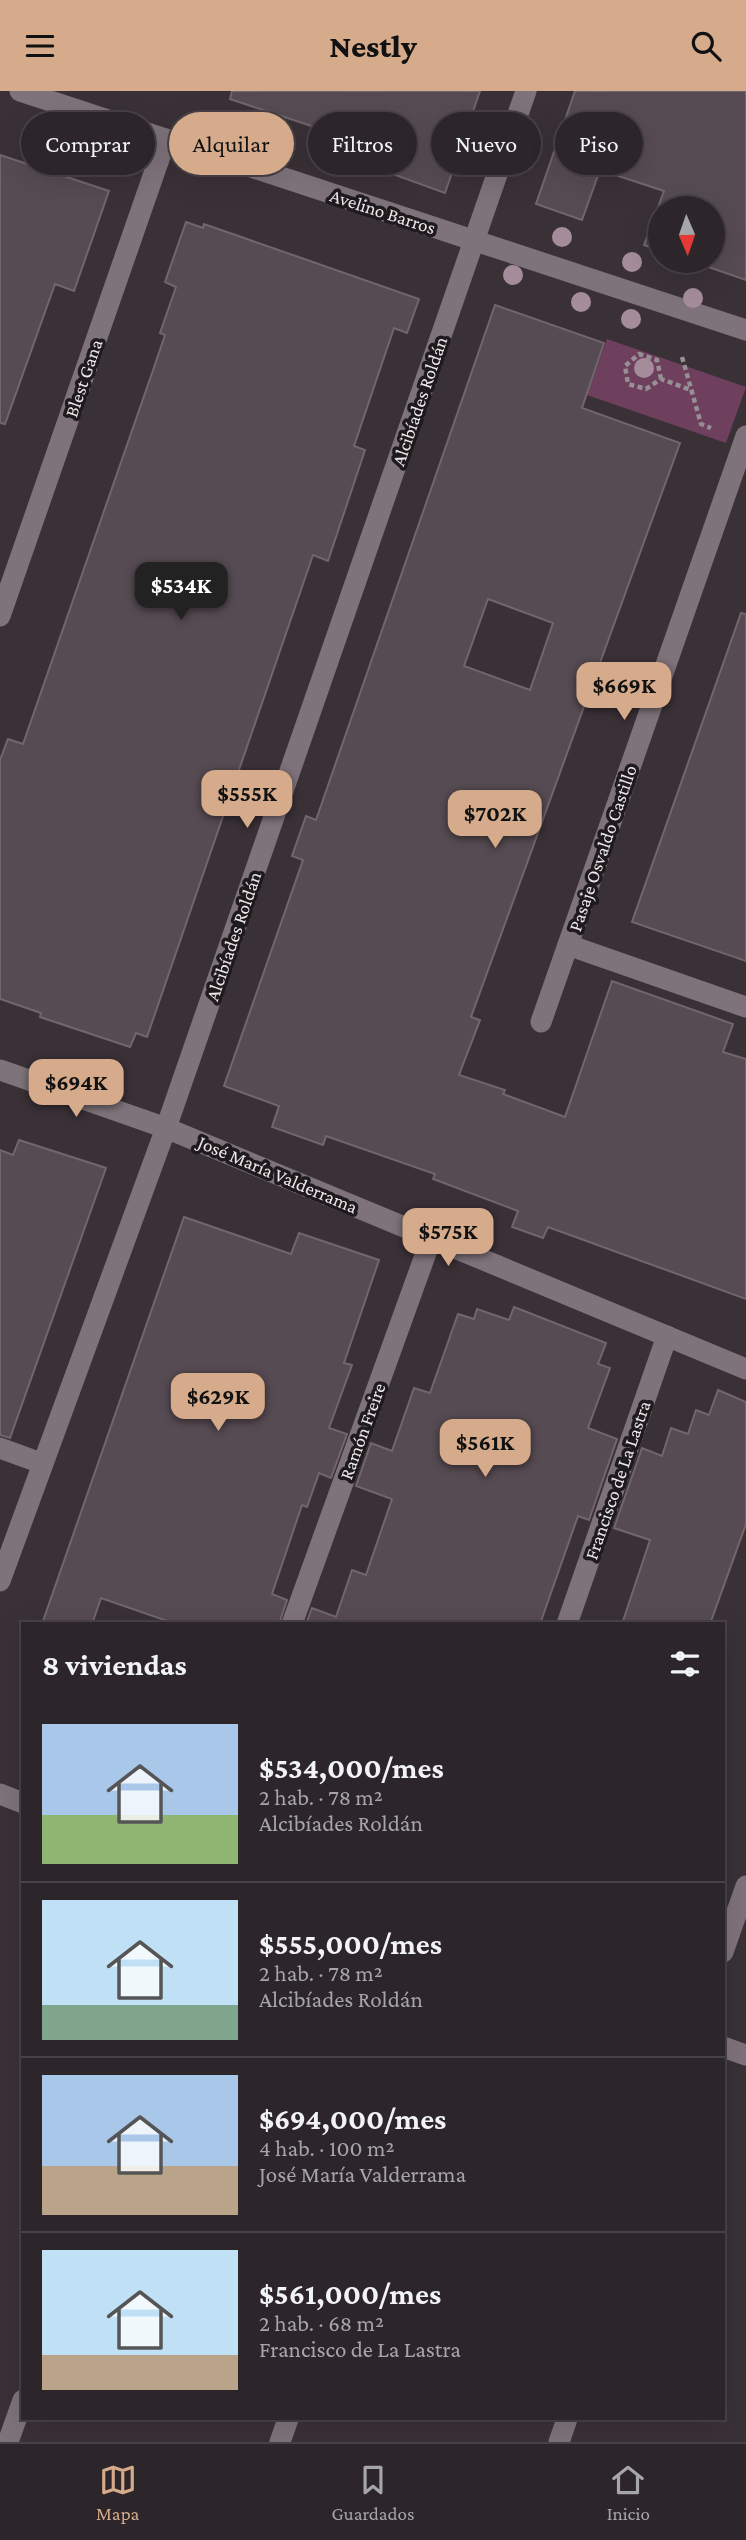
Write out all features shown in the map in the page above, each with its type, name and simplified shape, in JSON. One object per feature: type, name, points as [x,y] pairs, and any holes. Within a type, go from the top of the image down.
[{"type":"street","name":"Avelino Barros","points":[[20,91],[746,330]]},
{"type":"street","name":"Alcibíades Roldán","points":[[0,1581],[41,1462],[166,1128],[526,91]]},
{"type":"street","name":"Blest Gana","points":[[0,616],[166,139]]},
{"type":"street","name":"Pasaje Osvaldo Castillo","points":[[541,1022],[746,436]]},
{"type":"street","points":[[568,945],[746,1007]]},
{"type":"street","name":"José María Valderrama","points":[[0,1070],[166,1128],[746,1369]]},
{"type":"street","name":"Ramón Freire","points":[[293,1622],[431,1239]]},
{"type":"street","name":"Francisco de La Lastra","points":[[569,1622],[667,1336]]},
{"type":"street","points":[[0,1448],[41,1462]]},
{"type":"street","points":[[0,1794],[21,1802]]},
{"type":"street","points":[[725,1946],[746,1886]]},
{"type":"street","points":[[725,2048],[746,2055]]},
{"type":"street","points":[[8,2442],[21,2406]]},
{"type":"street","points":[[280,2442],[288,2420]]},
{"type":"street","points":[[559,2442],[567,2420]]},
{"type":"path","points":[[639,354],[657,360],[661,379],[646,389],[628,384],[625,366],[639,354]]},
{"type":"path","points":[[682,357],[701,424],[711,428]]},
{"type":"path","points":[[661,379],[691,390]]},
{"type":"shaded area","points":[[607,339],[746,387],[726,443],[587,395]]},
{"type":"building","points":[[232,91],[480,91],[473,112],[431,112],[431,175],[451,175],[445,193],[395,175],[417,175],[417,112],[308,112],[308,125],[294,120],[294,112],[269,112],[230,99]]},
{"type":"building","points":[[575,91],[746,91],[746,280],[725,273],[725,196],[662,196],[664,191],[615,175],[643,175],[643,112],[568,112]]},
{"type":"building","points":[[555,149],[555,175],[598,175],[582,220],[536,204]]},
{"type":"building","points":[[0,155],[21,162],[21,175],[61,175],[109,191],[74,291],[55,284],[5,424],[0,423]]},
{"type":"building","points":[[186,222],[203,228],[204,224],[419,299],[407,333],[394,328],[354,446],[365,450],[328,561],[313,555],[147,1037],[136,1033],[130,1047],[40,1017],[41,1013],[0,999],[0,760],[8,739],[23,744],[151,376],[165,335],[160,333],[176,287],[165,282]]},
{"type":"building","points":[[495,305],[604,343],[582,408],[680,443],[471,1017],[480,1020],[459,1075],[505,1090],[503,1094],[565,1117],[612,981],[733,1024],[723,1052],[746,1059],[746,1299],[548,1227],[543,1238],[512,1227],[518,1211],[433,1179],[435,1174],[326,1136],[323,1145],[272,1127],[279,1106],[224,1086],[303,860],[292,856],[306,816],[316,820]],"holes":[[[488,599],[553,623],[530,690],[464,666]]]},
{"type":"building","points":[[741,613],[746,614],[746,961],[632,922]]},
{"type":"building","points":[[19,1140],[106,1168],[10,1438],[0,1435],[0,1150],[13,1155]]},
{"type":"building","points":[[184,1217],[291,1254],[299,1233],[379,1260],[344,1363],[352,1365],[329,1428],[347,1434],[331,1478],[319,1473],[307,1507],[302,1505],[272,1594],[287,1600],[280,1622],[170,1622],[101,1598],[93,1622],[43,1622]]},
{"type":"building","points":[[514,1307],[606,1343],[598,1364],[610,1368],[588,1428],[617,1439],[589,1520],[578,1516],[541,1622],[307,1622],[312,1608],[336,1617],[352,1570],[366,1575],[392,1499],[356,1486],[371,1443],[392,1451],[414,1388],[430,1393],[458,1314],[474,1319],[477,1309],[509,1320]]},
{"type":"building","points":[[718,1390],[746,1402],[746,1524],[711,1622],[623,1622],[650,1540],[614,1528],[642,1448],[662,1456],[671,1428],[688,1434],[696,1410],[709,1415]]}]
